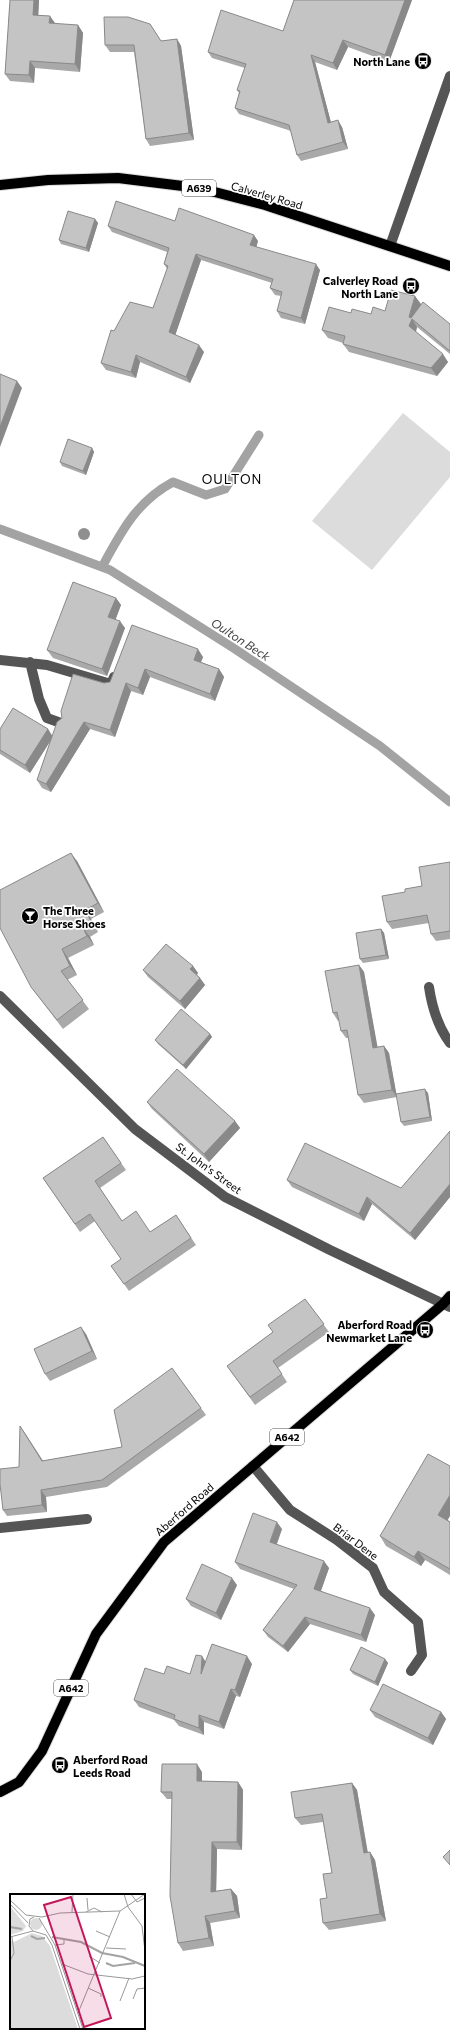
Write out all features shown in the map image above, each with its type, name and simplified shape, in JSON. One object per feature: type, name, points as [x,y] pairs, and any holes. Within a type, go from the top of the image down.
[{"type":"main road","name":"Calverley Road","points":[[0,185],[48,180],[118,178],[199,188],[265,205],[450,266]]},
{"type":"main road","name":"Aberford Road","points":[[0,1792],[19,1782],[42,1751],[96,1634],[164,1542],[448,1303]]},
{"type":"street","points":[[390,246],[450,76]]},
{"type":"street","points":[[0,660],[47,665],[111,684],[116,669]]},
{"type":"street","points":[[30,662],[39,699],[47,718],[61,723]]},
{"type":"street","points":[[429,987],[432,1005],[443,1034],[450,1043]]},
{"type":"street","name":"St. John's Street","points":[[0,996],[135,1129],[225,1197],[330,1250],[448,1303]]},
{"type":"street","name":"Briar Dene","points":[[253,1466],[290,1510],[337,1540],[373,1568],[384,1592],[418,1622],[422,1655],[411,1671]]},
{"type":"street","points":[[0,1528],[87,1519]]},
{"type":"shaded area","points":[[403,413],[450,452],[450,477],[372,570],[312,521]]},
{"type":"building","points":[[10,0],[34,0],[33,15],[50,16],[49,23],[78,25],[75,64],[30,61],[29,75],[5,74]]},
{"type":"building","points":[[294,0],[405,0],[385,55],[343,40],[333,63],[311,55],[328,123],[338,120],[343,142],[297,155],[289,125],[235,108],[240,91],[237,90],[246,64],[208,52],[221,10],[283,31]]},
{"type":"building","points":[[104,17],[128,17],[150,24],[161,41],[177,39],[189,133],[146,139],[134,45],[105,45]]},
{"type":"building","points":[[116,201],[175,221],[179,208],[254,235],[250,245],[316,264],[301,318],[277,311],[282,292],[270,288],[273,279],[196,254],[169,332],[199,345],[186,377],[136,355],[131,372],[101,363],[111,330],[114,331],[130,302],[153,308],[168,266],[164,264],[169,248],[108,226]]},
{"type":"building","points":[[68,211],[95,219],[86,248],[59,240]]},
{"type":"building","points":[[391,290],[415,296],[409,317],[411,318],[423,302],[450,324],[450,351],[412,319],[409,326],[443,354],[431,368],[343,344],[345,336],[322,330],[329,307],[351,313],[352,309],[371,314],[373,307],[385,311]]},
{"type":"building","points":[[0,374],[17,381],[0,427]]},
{"type":"building","points":[[68,439],[92,448],[83,471],[60,462]]},
{"type":"building","points":[[73,582],[116,598],[108,617],[120,621],[102,669],[47,650]]},
{"type":"building","points":[[132,625],[198,649],[194,660],[219,669],[210,694],[145,669],[138,688],[126,683],[110,730],[84,722],[46,784],[37,780],[57,722],[62,718],[61,711],[73,674],[104,683],[110,682]]},
{"type":"building","points":[[13,708],[48,729],[25,765],[0,750],[0,729]]},
{"type":"building","name":"The Three Horse Shoes","points":[[71,853],[98,903],[85,910],[92,923],[83,928],[87,936],[62,949],[70,966],[61,971],[83,1000],[57,1020],[31,987],[0,928],[0,890]]},
{"type":"building","points":[[450,862],[450,931],[431,934],[427,915],[387,922],[382,896],[405,892],[405,889],[422,886],[419,867]]},
{"type":"building","points":[[381,929],[386,955],[360,959],[356,933]]},
{"type":"building","points":[[166,944],[193,966],[190,969],[200,978],[180,1001],[143,970]]},
{"type":"building","points":[[359,965],[373,1048],[384,1046],[392,1090],[358,1095],[347,1030],[341,1031],[337,1012],[333,1013],[325,971]]},
{"type":"building","points":[[181,1009],[210,1034],[183,1065],[155,1040]]},
{"type":"building","points":[[177,1069],[235,1121],[204,1154],[147,1102]]},
{"type":"building","points":[[425,1089],[430,1117],[401,1122],[396,1094]]},
{"type":"building","points":[[450,1131],[450,1184],[410,1233],[367,1197],[359,1214],[287,1180],[305,1143],[401,1188]]},
{"type":"building","points":[[103,1137],[121,1163],[95,1181],[122,1221],[136,1211],[150,1232],[176,1215],[191,1238],[124,1284],[111,1266],[121,1259],[90,1214],[75,1224],[43,1178]]},
{"type":"building","points":[[305,1299],[324,1324],[273,1361],[282,1374],[250,1397],[227,1366],[273,1332],[268,1325]]},
{"type":"building","points":[[81,1327],[92,1351],[45,1374],[34,1349]]},
{"type":"building","points":[[172,1368],[201,1408],[102,1480],[41,1490],[42,1505],[3,1510],[0,1469],[19,1467],[20,1426],[42,1461],[122,1447],[114,1410]]},
{"type":"building","points":[[428,1454],[450,1466],[450,1495],[438,1515],[450,1522],[450,1569],[418,1551],[414,1557],[380,1536]]},
{"type":"building","points":[[253,1513],[277,1522],[270,1542],[324,1561],[314,1589],[370,1608],[361,1635],[305,1617],[283,1646],[263,1630],[297,1585],[235,1562]]},
{"type":"building","points":[[202,1564],[232,1578],[216,1613],[186,1599]]},
{"type":"building","points":[[212,1644],[247,1656],[235,1690],[231,1689],[219,1722],[199,1715],[199,1728],[174,1719],[175,1715],[134,1700],[145,1668],[164,1674],[167,1666],[190,1674],[196,1655],[202,1656],[201,1674]]},
{"type":"building","points":[[361,1647],[385,1659],[375,1682],[350,1670]]},
{"type":"building","points":[[383,1684],[441,1712],[428,1738],[370,1710]]},
{"type":"building","points":[[162,1764],[197,1764],[197,1781],[238,1782],[237,1842],[212,1842],[211,1892],[231,1889],[235,1911],[205,1916],[209,1938],[178,1943],[170,1896],[172,1792],[161,1792]]},
{"type":"building","points":[[352,1783],[364,1853],[370,1852],[380,1914],[323,1923],[320,1899],[327,1898],[323,1874],[332,1873],[322,1814],[295,1818],[291,1792]]},
{"type":"building","points":[[450,1850],[450,1865],[443,1857]]},
{"type":"waterway","points":[[102,567],[123,530],[139,508],[149,499],[173,482],[206,495],[225,489],[259,435]]},
{"type":"waterway","name":"Oulton Beck","points":[[0,529],[110,570],[235,649],[380,746],[450,802]]},
{"type":"place","name":"North Lane","points":[[423,61]]},
{"type":"place","name":"Calverley Road North Lane","points":[[411,286]]},
{"type":"place","name":"The Three Horse Shoes","points":[[30,916]]},
{"type":"place","name":"Aberford Road Newmarket Lane","points":[[425,1330]]},
{"type":"place","name":"Aberford Road Leeds Road","points":[[60,1765]]},
{"type":"district","name":"OULTON","points":[[232,479]]}]
